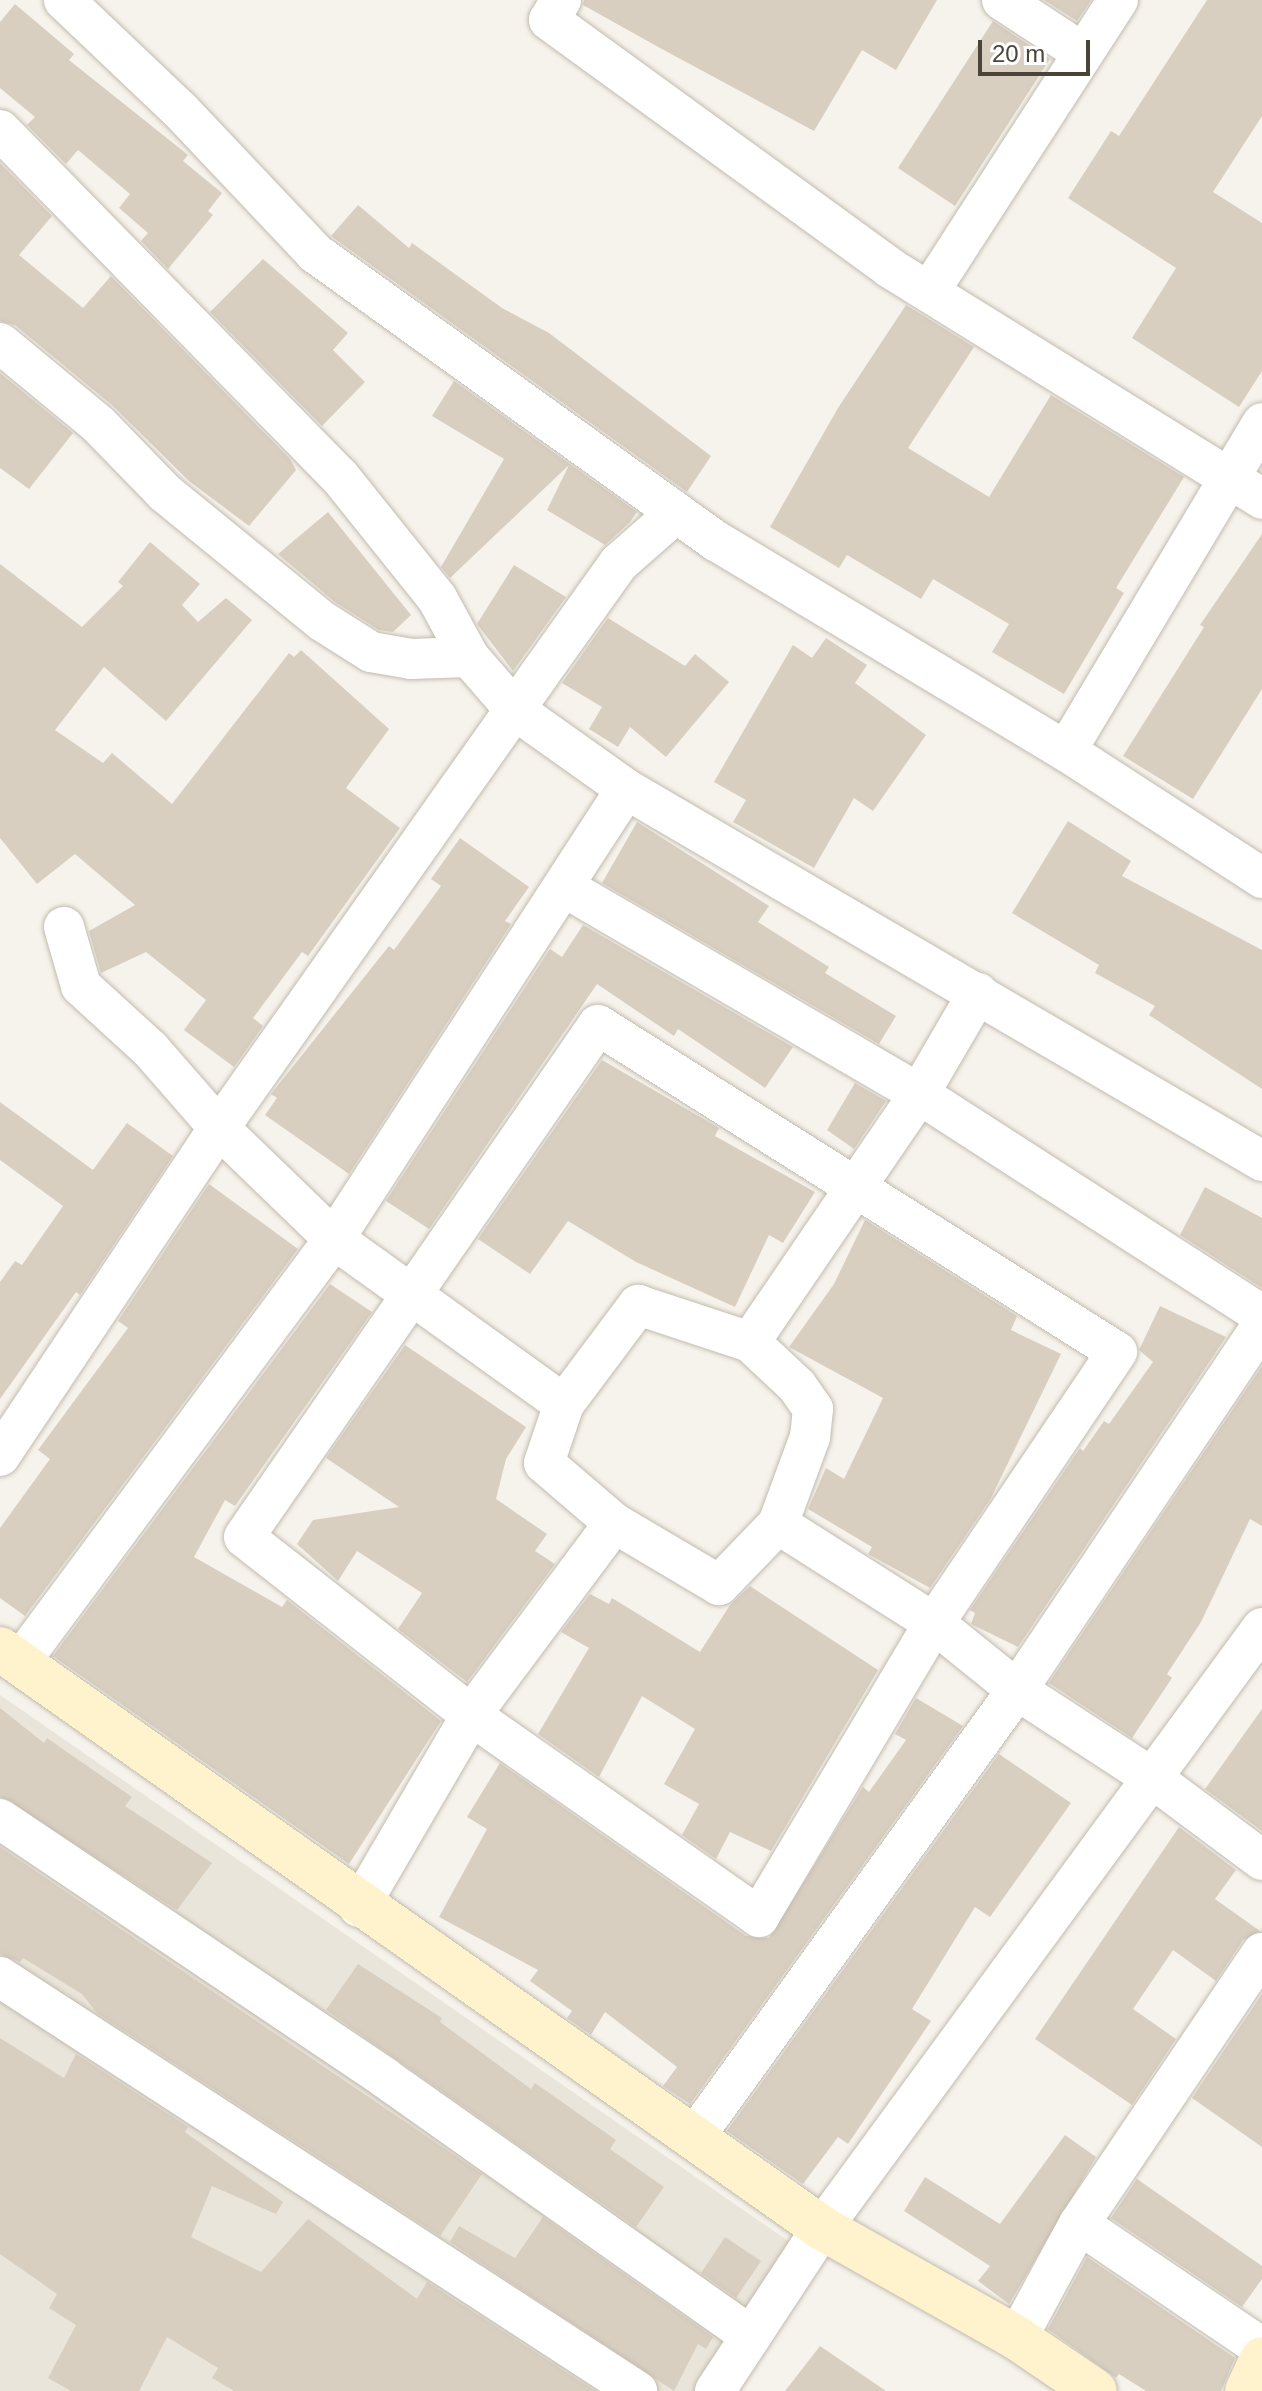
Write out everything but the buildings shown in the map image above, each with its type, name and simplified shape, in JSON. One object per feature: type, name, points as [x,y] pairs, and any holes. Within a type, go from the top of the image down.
[{"type":"street","points":[[64,0],[180,110],[315,253],[752,565],[1066,751],[1262,878]]},
{"type":"street","points":[[561,0],[549,20],[929,292],[1262,499]]},
{"type":"street","points":[[1002,0],[1083,53]]},
{"type":"street","points":[[929,292],[1118,0]]},
{"type":"street","points":[[0,130],[340,477],[437,598],[469,657],[515,710],[626,789],[1262,1161]]},
{"type":"street","points":[[0,343],[98,424],[165,493],[322,621],[371,652],[411,659],[469,657]]},
{"type":"street","points":[[1066,751],[1262,423]]},
{"type":"street","points":[[0,1456],[219,1128],[619,563],[676,513]]},
{"type":"street","points":[[626,789],[334,1239],[10,1656],[359,1907],[822,2228],[1017,2338],[1095,2391]]},
{"type":"street","points":[[564,887],[919,1094],[1262,1315]]},
{"type":"street","points":[[64,927],[81,986],[150,1049],[219,1128],[334,1239],[564,1404]]},
{"type":"street","points":[[750,1342],[919,1094],[978,993]]},
{"type":"street","points":[[598,1025],[855,1187],[1117,1352],[934,1623],[759,1917],[471,1715],[244,1537],[413,1297],[598,1025]]},
{"type":"street","points":[[638,1305],[750,1342],[797,1386],[813,1409],[810,1437],[778,1524],[719,1585],[614,1523],[544,1463],[564,1404],[638,1305]]},
{"type":"street","points":[[693,2139],[1017,1690],[1262,1325]]},
{"type":"street","points":[[359,1907],[471,1715],[614,1523]]},
{"type":"street","points":[[778,1524],[934,1623],[1017,1690],[1152,1778],[1262,1860]]},
{"type":"street","points":[[715,2391],[822,2228],[1262,1628]]},
{"type":"street","points":[[0,1819],[385,2078],[751,2336]]},
{"type":"street","points":[[1017,2338],[1079,2224],[1262,1953]]},
{"type":"street","points":[[0,1977],[637,2391]]},
{"type":"street","points":[[1079,2224],[1262,2348]]},
{"type":"street","points":[[1247,2391],[1262,2359]]},
{"type":"shaded area","points":[[0,1695],[820,2263],[734,2391],[0,2391]]}]
